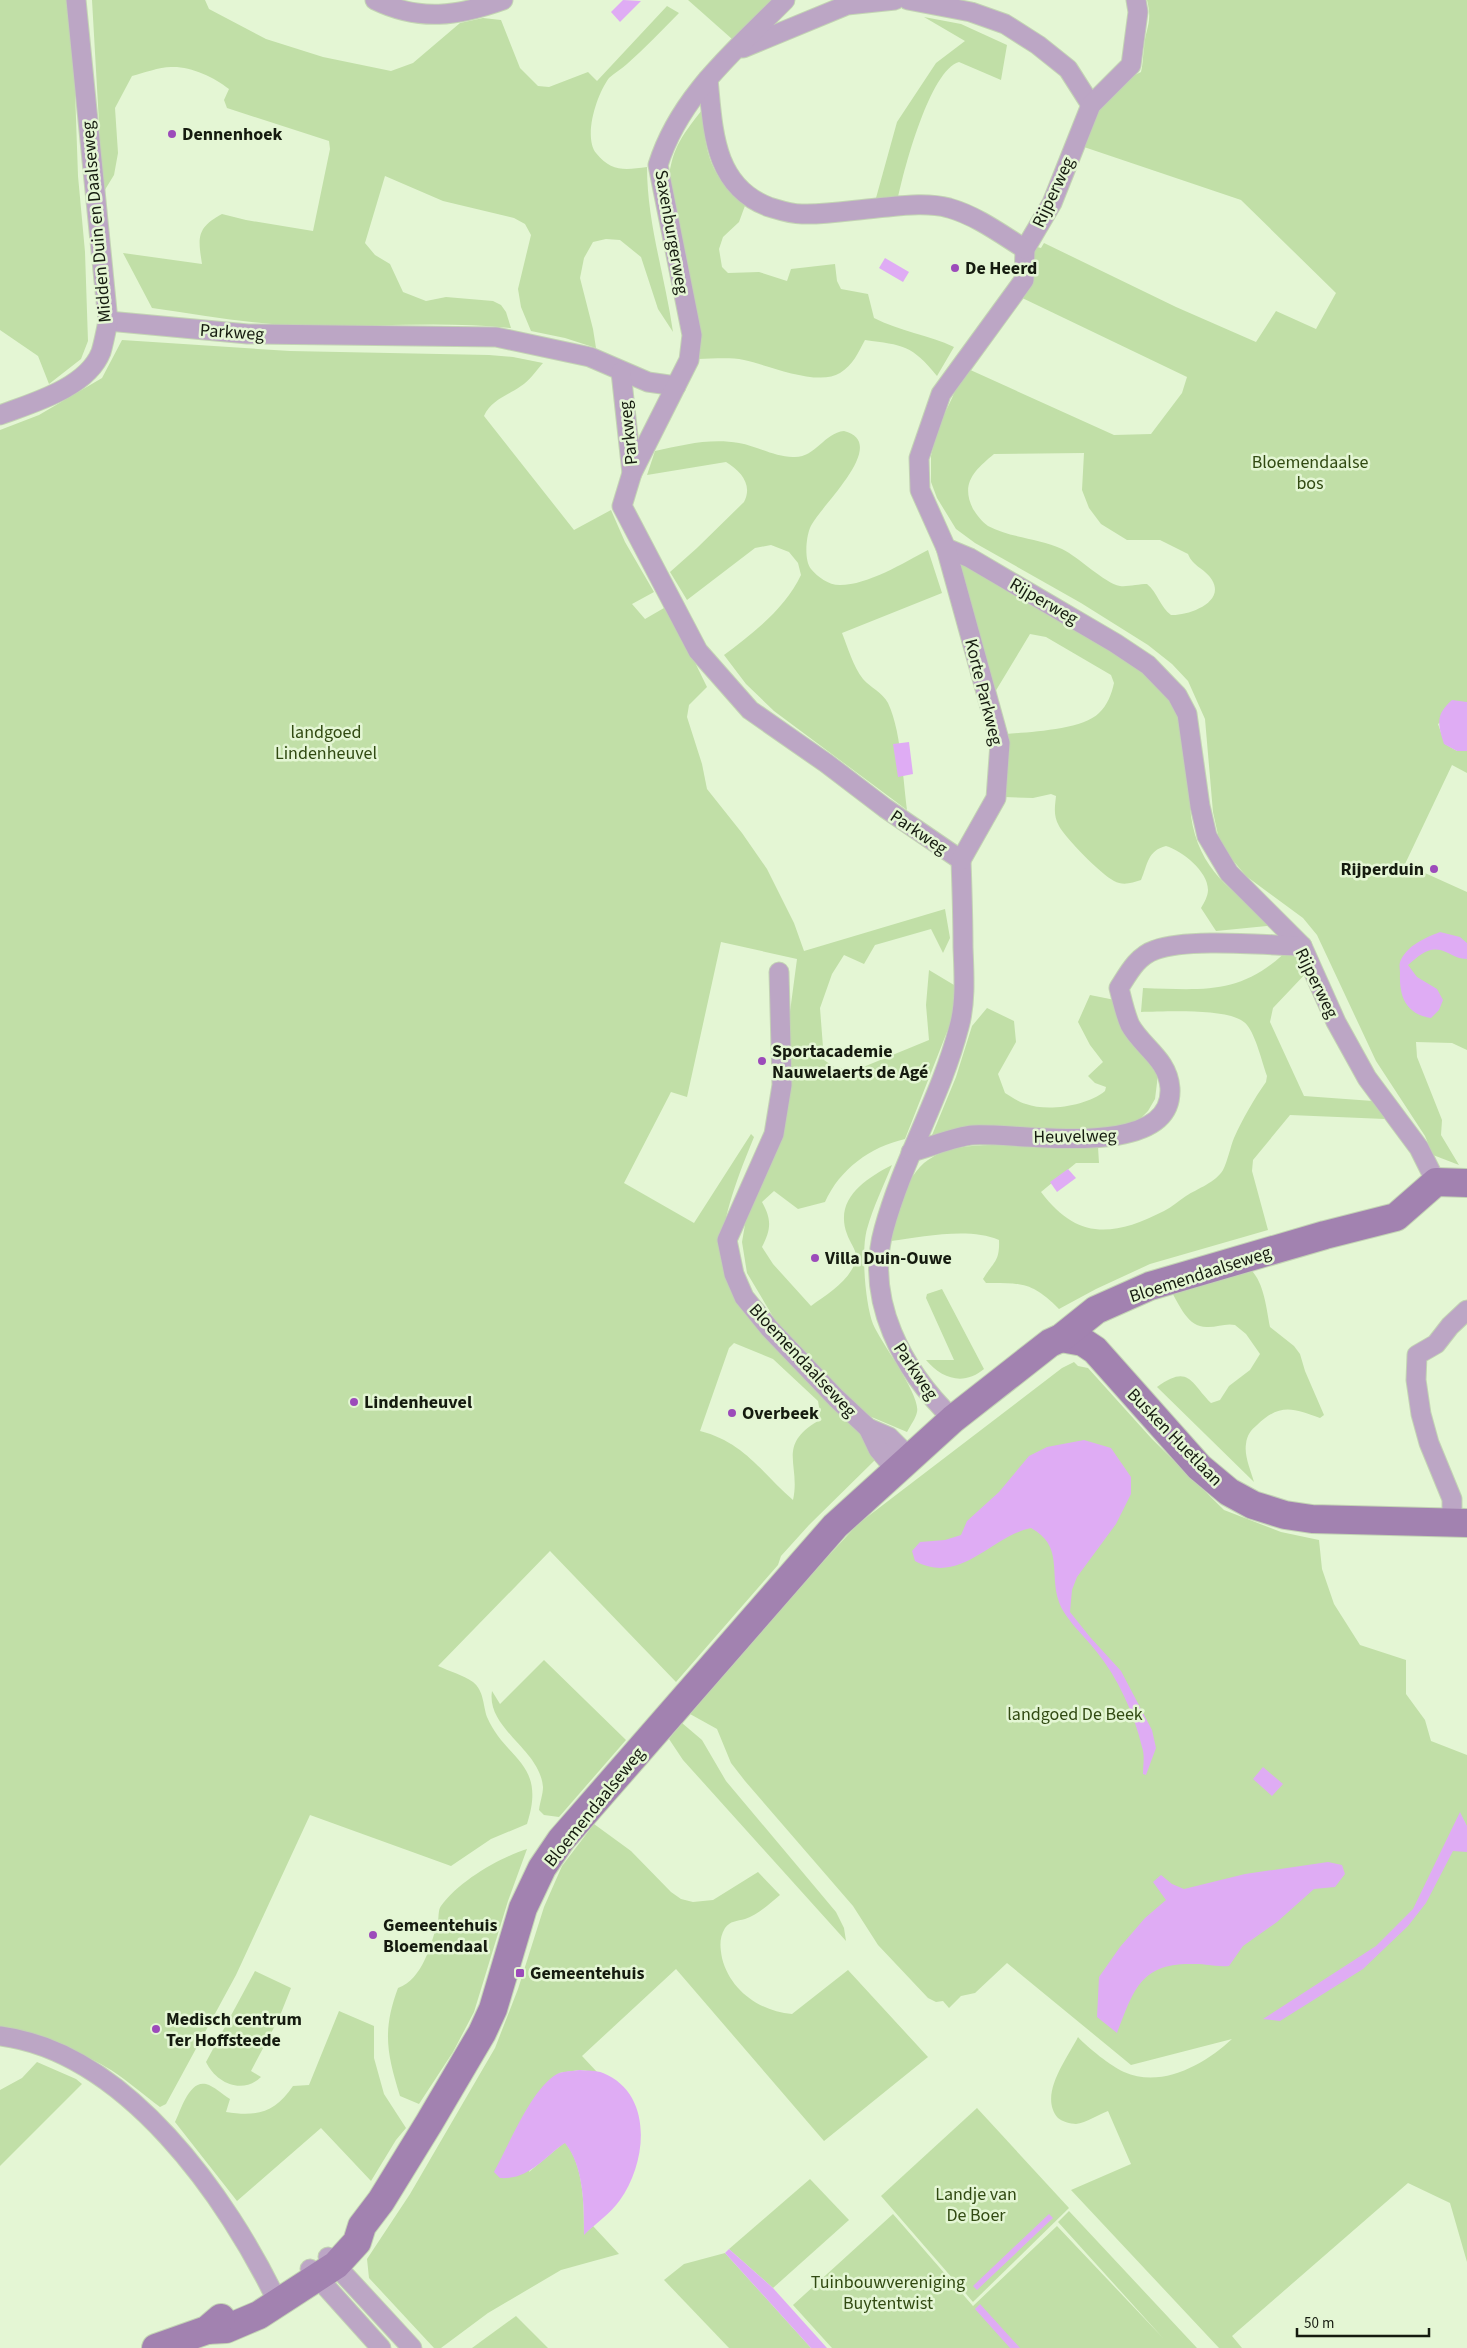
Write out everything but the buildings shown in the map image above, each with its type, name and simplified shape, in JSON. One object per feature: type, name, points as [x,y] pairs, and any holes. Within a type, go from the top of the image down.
[{"type":"street","name":"Midden Duin en Daalseweg","points":[[0,414],[53,396],[84,375],[100,354],[108,321],[76,0]]},
{"type":"street","points":[[375,0],[385,5],[421,14],[448,15],[472,12],[503,0]]},
{"type":"street","name":"Saxenburgerweg","points":[[632,472],[689,360],[692,335],[658,165],[666,142],[684,108],[708,79],[785,0]]},
{"type":"street","points":[[735,51],[847,6],[894,0]]},
{"type":"street","points":[[908,0],[971,12],[1005,24],[1038,45],[1068,69],[1091,105]]},
{"type":"street","name":"Rijperweg","points":[[1136,0],[1138,12],[1131,65],[1091,105],[1052,203],[1025,249],[1024,280],[941,394],[919,458],[920,490],[946,548],[970,558],[1115,643],[1148,666],[1177,695],[1187,714],[1200,806],[1207,836],[1229,874],[1302,946],[1336,1022],[1367,1078],[1419,1148],[1436,1182]]},
{"type":"street","points":[[708,79],[714,138],[725,170],[738,188],[754,201],[782,212],[802,214],[914,205],[948,208],[976,218],[1025,249]]},
{"type":"street","name":"Parkweg","points":[[108,321],[248,334],[496,338],[590,357],[621,372],[648,382],[676,386]]},
{"type":"street","name":"Parkweg","points":[[621,372],[632,472],[622,506],[698,651],[750,710],[885,808],[961,860],[964,981],[960,1024],[946,1071],[911,1152],[883,1231],[880,1260],[880,1289],[884,1310],[898,1348],[915,1375],[953,1419]]},
{"type":"street","name":"Korte Parkweg","points":[[946,548],[1000,743],[996,798],[961,860]]},
{"type":"street","name":"Heuvelweg","points":[[911,1152],[971,1135],[1060,1138],[1122,1136],[1146,1128],[1166,1109],[1170,1088],[1164,1065],[1130,1025],[1119,988],[1134,965],[1155,950],[1190,944],[1302,946]]},
{"type":"street","name":"Bloemendaalseweg","points":[[779,972],[782,1085],[774,1134],[727,1240],[734,1274],[744,1298],[770,1329],[836,1398],[868,1428],[878,1449],[903,1464]]},
{"type":"street","points":[[1436,1182],[1467,1183]]},
{"type":"street","name":"Bloemendaalseweg","points":[[156,2348],[207,2330],[226,2329],[259,2315],[276,2297],[322,2266],[362,2226],[381,2201],[482,2033],[493,2009],[524,1908],[542,1868],[561,1840],[836,1526],[903,1464],[953,1419],[1050,1343],[1061,1338],[1096,1310],[1150,1286],[1325,1235],[1396,1217],[1436,1182]]},
{"type":"street","points":[[1462,1526],[1421,1414],[1416,1380],[1417,1355],[1436,1344],[1450,1326],[1467,1310]]},
{"type":"street","name":"Busken Huetlaan","points":[[1061,1338],[1083,1342],[1095,1350],[1199,1467],[1229,1492],[1253,1505],[1284,1515],[1312,1519],[1462,1526]]},
{"type":"street","points":[[0,2036],[58,2051],[101,2077],[158,2126],[222,2203],[254,2254],[276,2297]]},
{"type":"street","points":[[322,2266],[381,2348]]},
{"type":"street","points":[[322,2266],[412,2348]]},
{"type":"green space","points":[[0,0],[70,0],[72,4],[78,176],[85,252],[88,341],[81,359],[49,384],[38,356],[0,330]]},
{"type":"green space","points":[[92,0],[205,0],[209,9],[266,39],[323,57],[391,71],[413,63],[460,23],[483,18],[501,20],[520,68],[538,86],[549,87],[588,72],[597,81],[667,6],[679,13],[634,58],[609,78],[604,85],[593,115],[591,136],[592,146],[596,153],[607,164],[625,169],[647,167],[653,229],[673,332],[658,309],[641,257],[620,240],[606,239],[593,242],[584,258],[580,278],[596,348],[565,338],[531,331],[521,307],[518,289],[531,235],[525,224],[514,218],[443,201],[385,176],[365,243],[375,255],[390,264],[403,292],[426,301],[446,297],[493,301],[501,305],[506,312],[511,328],[460,325],[306,326],[268,324],[152,308],[123,253],[202,264],[200,240],[203,229],[222,214],[313,231],[330,149],[329,141],[227,108],[224,100],[229,89],[202,73],[178,67],[157,69],[132,76],[115,108],[118,153],[114,175],[103,193]]},
{"type":"green space","points":[[688,0],[772,0],[732,39]]},
{"type":"green space","name":"Bloemendaalse bos","points":[[1147,0],[1467,0],[1467,702],[1438,724],[1445,744],[1457,751],[1467,751],[1467,773],[1452,765],[1405,864],[1467,892],[1467,1050],[1452,1043],[1416,1042],[1417,1057],[1442,1120],[1441,1135],[1459,1165],[1433,1155],[1425,1136],[1376,1061],[1317,935],[1303,918],[1246,876],[1227,853],[1218,835],[1213,812],[1205,719],[1188,681],[1172,664],[1148,645],[1081,603],[975,543],[956,529],[937,498],[931,482],[931,456],[938,428],[966,368],[1114,435],[1151,434],[1182,393],[1187,377],[1010,292],[1037,247],[1041,248],[1044,243],[1176,307],[1256,342],[1276,311],[1316,329],[1336,293],[1241,200],[1084,147],[1092,111],[1113,97],[1133,76],[1141,72],[1149,21]],"holes":[[[1084,453],[1082,490],[1089,508],[1101,524],[1127,540],[1160,540],[1188,554],[1193,562],[1212,580],[1215,588],[1214,595],[1209,601],[1195,610],[1171,615],[1147,584],[1123,586],[1114,584],[1062,549],[988,526],[973,509],[968,492],[971,478],[994,454]]]},
{"type":"green space","points":[[924,17],[961,24],[1007,45],[1001,80],[959,62],[948,69],[938,83],[920,122],[912,144],[898,198],[876,198],[897,122],[936,63],[965,41]]},
{"type":"green space","points":[[702,110],[705,139],[717,174],[724,185],[746,203],[739,222],[723,237],[719,249],[722,267],[728,273],[759,272],[787,281],[791,269],[835,264],[837,281],[841,289],[868,294],[874,318],[954,347],[937,376],[921,358],[906,348],[889,343],[865,340],[848,366],[840,373],[831,377],[819,378],[793,374],[738,359],[698,359],[668,186],[671,163],[678,145]]},
{"type":"green space","name":"landgoed Lindenheuvel","points":[[122,340],[290,351],[489,355],[513,357],[543,363],[524,384],[491,406],[484,416],[574,530],[611,510],[625,542],[654,592],[632,604],[645,619],[664,608],[681,634],[707,687],[689,705],[687,717],[702,764],[707,789],[742,833],[767,869],[794,923],[804,951],[945,909],[950,938],[943,953],[931,929],[875,945],[864,964],[844,955],[832,974],[820,1008],[824,1060],[834,1067],[856,1070],[929,1040],[926,1005],[929,970],[954,985],[954,1014],[905,1139],[880,1148],[858,1161],[839,1179],[825,1202],[798,1209],[774,1191],[762,1202],[769,1219],[769,1230],[762,1247],[773,1264],[811,1306],[842,1282],[855,1263],[855,1251],[844,1222],[848,1200],[862,1184],[892,1165],[875,1204],[867,1229],[864,1250],[865,1276],[873,1324],[907,1382],[917,1404],[917,1412],[907,1432],[855,1410],[775,1320],[747,1273],[742,1242],[746,1219],[773,1140],[797,959],[721,942],[687,1097],[671,1092],[624,1183],[694,1223],[751,1134],[754,1137],[737,1179],[728,1208],[721,1253],[854,1425],[874,1453],[875,1460],[809,1525],[781,1556],[778,1565],[676,1682],[550,1551],[438,1666],[465,1677],[477,1686],[487,1717],[495,1732],[528,1774],[532,1787],[532,1803],[527,1824],[491,1839],[451,1866],[310,1815],[236,1975],[166,2104],[160,2107],[117,2074],[85,2056],[43,2038],[0,2027],[0,430],[39,415],[102,378]],"holes":[[[734,1343],[773,1359],[818,1401],[820,1413],[818,1421],[805,1430],[797,1439],[794,1447],[795,1487],[793,1500],[741,1451],[715,1436],[700,1431],[729,1348]]]},
{"type":"green space","points":[[844,431],[857,438],[860,449],[848,477],[810,528],[806,549],[807,560],[811,569],[820,578],[831,584],[851,584],[874,577],[928,550],[942,593],[842,633],[859,674],[888,703],[899,741],[907,810],[774,711],[746,684],[724,655],[767,620],[794,587],[801,575],[798,563],[789,552],[771,545],[755,548],[687,600],[670,572],[744,502],[747,490],[741,474],[726,462],[647,475],[655,451],[718,441],[739,443],[781,456],[795,457],[809,453],[831,436]]},
{"type":"green space","points":[[958,559],[1111,648],[1139,666],[1163,688],[1179,715],[1187,759],[1191,816],[1195,835],[1202,852],[1221,880],[1233,892],[1277,925],[1216,931],[1201,908],[1208,892],[1204,876],[1193,863],[1179,852],[1166,846],[1160,848],[1149,859],[1141,880],[1128,884],[1117,883],[1093,864],[1063,832],[1056,818],[1056,796],[1051,794],[1033,798],[1004,797],[1006,734],[1068,727],[1091,719],[1104,707],[1114,683],[1111,675],[1046,637],[1030,634],[995,692]]},
{"type":"green space","points":[[1293,945],[1309,970],[1273,1008],[1270,1022],[1304,1096],[1373,1101],[1385,1119],[1290,1115],[1253,1160],[1252,1171],[1268,1230],[1150,1264],[1096,1289],[1059,1309],[1050,1300],[1026,1286],[1009,1283],[986,1283],[983,1279],[997,1258],[999,1240],[974,1234],[945,1234],[891,1241],[898,1208],[913,1175],[928,1160],[959,1148],[994,1145],[1064,1149],[1098,1147],[1099,1163],[1076,1163],[1041,1192],[1068,1219],[1082,1226],[1097,1229],[1112,1229],[1146,1220],[1211,1182],[1223,1170],[1237,1131],[1266,1082],[1267,1076],[1258,1049],[1247,1025],[1240,1019],[1228,1015],[1181,1011],[1141,1012],[1143,988],[1187,989],[1224,986],[1258,973]]},
{"type":"green space","points":[[1090,995],[1120,1001],[1158,1067],[1155,1099],[1148,1111],[1139,1120],[1112,1130],[930,1140],[956,1077],[972,1026],[987,1008],[1014,1021],[1016,1042],[998,1074],[1005,1093],[1026,1104],[1055,1107],[1078,1104],[1105,1091],[1106,1087],[1095,1083],[1088,1076],[1103,1062],[1090,1045],[1078,1022]]},
{"type":"green space","points":[[1248,1267],[1261,1286],[1270,1327],[1294,1346],[1300,1354],[1305,1371],[1324,1415],[1320,1418],[1294,1410],[1280,1410],[1265,1418],[1255,1427],[1248,1435],[1246,1449],[1254,1482],[1157,1387],[1168,1380],[1183,1376],[1188,1378],[1211,1403],[1220,1400],[1229,1386],[1250,1370],[1260,1354],[1246,1334],[1235,1325],[1228,1324],[1208,1327],[1195,1324],[1185,1315],[1171,1291]]},
{"type":"green space","points":[[942,1289],[984,1369],[969,1377],[961,1379],[946,1376],[932,1367],[926,1360],[954,1360],[926,1298],[927,1294]]},
{"type":"green space","name":"landgoed De Beek","points":[[1074,1362],[1078,1366],[1088,1368],[1152,1439],[1224,1510],[1281,1532],[1319,1540],[1322,1569],[1334,1604],[1360,1645],[1406,1660],[1406,1694],[1425,1720],[1431,1741],[1467,1755],[1467,2262],[1450,2203],[1408,2183],[1232,2336],[1242,2348],[1219,2348],[1071,2190],[1131,2164],[1108,2111],[1076,2124],[1058,2118],[1053,2109],[1051,2099],[1056,2077],[1078,2037],[1100,2056],[1124,2072],[1153,2078],[1168,2076],[1196,2065],[1232,2039],[1131,2065],[1007,1963],[975,1993],[961,1996],[949,2008],[943,2001],[936,2002],[928,1998],[878,1945],[853,1906],[745,1781],[731,1763],[717,1729],[690,1714],[858,1524],[1062,1368]]},
{"type":"green space","points":[[544,1660],[626,1740],[559,1817],[544,1815],[539,1810],[543,1792],[540,1774],[533,1761],[497,1717],[492,1704],[492,1691],[500,1704]]},
{"type":"green space","points":[[682,1723],[702,1740],[726,1781],[836,1912],[844,1928],[846,1941],[683,1760],[669,1739]]},
{"type":"green space","points":[[594,1824],[631,1851],[671,1892],[681,1899],[693,1902],[713,1900],[758,1872],[780,1895],[754,1915],[729,1924],[725,1928],[721,1939],[722,1958],[732,1980],[739,1989],[757,2003],[780,2012],[792,2014],[848,1970],[928,2057],[824,2141],[676,1969],[582,2056],[597,2072],[580,2070],[559,2073],[529,2172],[565,2142],[576,2162],[582,2186],[584,2234],[593,2226],[619,2254],[561,2270],[488,2313],[441,2348],[434,2348],[369,2278],[367,2259],[410,2194],[495,2048],[518,1989],[544,1907],[562,1866]]},
{"type":"green space","points":[[527,1849],[508,1901],[474,2012],[453,2052],[419,2104],[400,2096],[389,2055],[388,2042],[390,2017],[398,1988],[414,1977],[420,1969],[432,1940],[440,1908],[449,1897],[469,1879],[492,1864]]},
{"type":"green space","points":[[255,1971],[291,1988],[279,2018],[251,2071],[261,2077],[254,2082],[238,2086],[223,2081],[216,2076],[206,2062]]},
{"type":"green space","points":[[339,2011],[374,2026],[374,2058],[384,2094],[406,2128],[396,2140],[371,2181],[321,2128],[237,2201],[175,2122],[186,2097],[195,2087],[200,2084],[206,2084],[230,2099],[226,2112],[247,2114],[264,2111],[272,2107],[293,2086],[309,2085]]},
{"type":"green space","points":[[37,2062],[76,2079],[82,2084],[0,2166],[0,2090],[22,2078]]},
{"type":"green space","name":"Landje van De Boer","points":[[977,2108],[1069,2208],[973,2302],[881,2196]]},
{"type":"green space","points":[[810,2179],[849,2220],[773,2288],[729,2249]]},
{"type":"green space","name":"Tuinbouwvereniging Buytentwist","points":[[1069,2211],[1197,2348],[832,2348],[793,2305],[893,2214],[973,2306],[1057,2226],[1163,2338],[1058,2222]]},
{"type":"green space","points":[[725,2253],[811,2348],[729,2348],[664,2280],[684,2264]]},
{"type":"green space","points":[[516,2316],[548,2348],[472,2348]]},
{"type":"shaded area","points":[[623,0],[641,1],[620,22],[611,12]]},
{"type":"shaded area","points":[[885,258],[909,272],[903,282],[879,268]]},
{"type":"shaded area","points":[[1452,700],[1467,702],[1467,751],[1457,751],[1444,744],[1439,720],[1443,710]]},
{"type":"shaded area","points":[[909,742],[913,774],[898,777],[893,744]]},
{"type":"shaded area","points":[[1440,932],[1460,937],[1467,943],[1467,959],[1457,957],[1442,950],[1431,950],[1422,954],[1408,965],[1417,977],[1437,989],[1443,1000],[1439,1010],[1431,1018],[1415,1013],[1406,1003],[1401,990],[1400,963],[1403,956],[1412,947]]},
{"type":"shaded area","points":[[1068,1169],[1076,1178],[1057,1192],[1050,1182]]},
{"type":"shaded area","points":[[1084,1440],[1111,1448],[1131,1477],[1131,1494],[1116,1524],[1077,1577],[1072,1590],[1070,1612],[1121,1671],[1152,1730],[1156,1748],[1146,1775],[1143,1774],[1143,1750],[1130,1709],[1104,1661],[1070,1621],[1062,1608],[1056,1591],[1052,1552],[1048,1543],[1041,1535],[1031,1528],[1016,1533],[975,1557],[947,1568],[932,1567],[915,1561],[912,1551],[920,1542],[945,1540],[961,1535],[967,1521],[999,1492],[1029,1456],[1047,1447]]},
{"type":"shaded area","points":[[1263,1767],[1283,1784],[1272,1796],[1253,1779]]},
{"type":"shaded area","points":[[1460,1812],[1467,1826],[1467,1852],[1453,1851],[1426,1903],[1408,1926],[1363,1969],[1280,2021],[1263,2019],[1376,1946],[1413,1909]]},
{"type":"shaded area","points":[[1328,1862],[1342,1865],[1345,1874],[1335,1887],[1314,1889],[1277,1922],[1243,1946],[1229,1966],[1195,1964],[1162,1968],[1142,1982],[1135,1992],[1117,2033],[1097,2017],[1099,1977],[1120,1947],[1145,1918],[1166,1900],[1153,1882],[1161,1875],[1172,1884],[1184,1889],[1245,1874]]},
{"type":"shaded area","points":[[580,2070],[603,2073],[619,2083],[631,2096],[638,2112],[641,2130],[640,2149],[636,2167],[629,2184],[616,2205],[584,2235],[582,2187],[576,2163],[565,2143],[528,2172],[510,2178],[500,2178],[494,2172],[521,2118],[547,2081],[557,2074]]},
{"type":"shaded area","points":[[1049,2214],[1053,2218],[977,2290],[973,2286]]},
{"type":"shaded area","points":[[729,2249],[773,2288],[827,2348],[811,2348],[725,2253]]},
{"type":"shaded area","points":[[980,2304],[1020,2348],[1010,2348],[975,2309]]},
{"type":"place","name":"Dennenhoek","points":[[172,134]]},
{"type":"place","name":"De Heerd","points":[[955,268]]},
{"type":"place","name":"Rijperduin","points":[[1434,869]]},
{"type":"place","name":"Sportacademie Nauwelaerts de Agé","points":[[762,1061]]},
{"type":"place","name":"Villa Duin-Ouwe","points":[[815,1258]]},
{"type":"place","name":"Lindenheuvel","points":[[354,1402]]},
{"type":"place","name":"Overbeek","points":[[732,1413]]},
{"type":"place","name":"Gemeentehuis Bloemendaal","points":[[373,1935]]},
{"type":"place","name":"Gemeentehuis","points":[[520,1973]]},
{"type":"place","name":"Medisch centrum Ter Hoffsteede","points":[[156,2029]]}]
